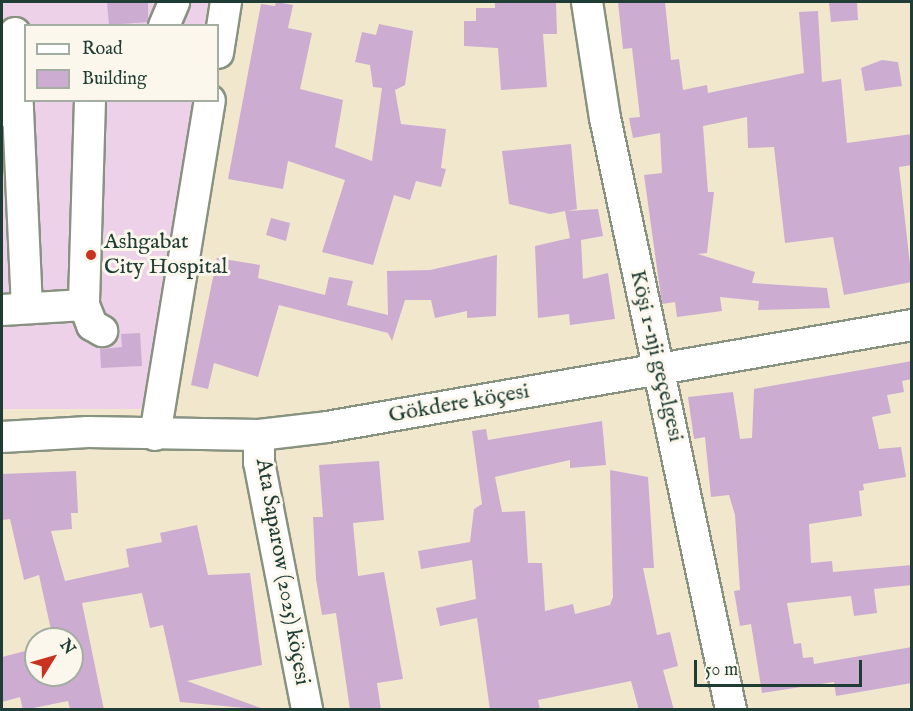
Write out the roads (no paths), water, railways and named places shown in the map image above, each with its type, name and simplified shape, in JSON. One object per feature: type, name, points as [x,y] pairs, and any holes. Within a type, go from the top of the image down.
[{"type":"street","points":[[165,24],[174,2]]},
{"type":"street","points":[[219,47],[226,2]]},
{"type":"street","name":"Köşi 1-nji geçelgesi","points":[[587,2],[605,118],[731,710]]},
{"type":"street","points":[[14,33],[10,110],[14,309],[84,305]]},
{"type":"street","points":[[90,102],[84,305],[92,325],[102,331]]},
{"type":"street","points":[[155,435],[210,102]]},
{"type":"street","name":"Gökdere köçesi","points":[[2,437],[260,435],[912,325]]},
{"type":"street","name":"Ata Saparow (2025) köçesi","points":[[260,435],[259,462],[307,710]]},
{"type":"place","name":"Ashgabat City Hospital","points":[[91,255]]}]
